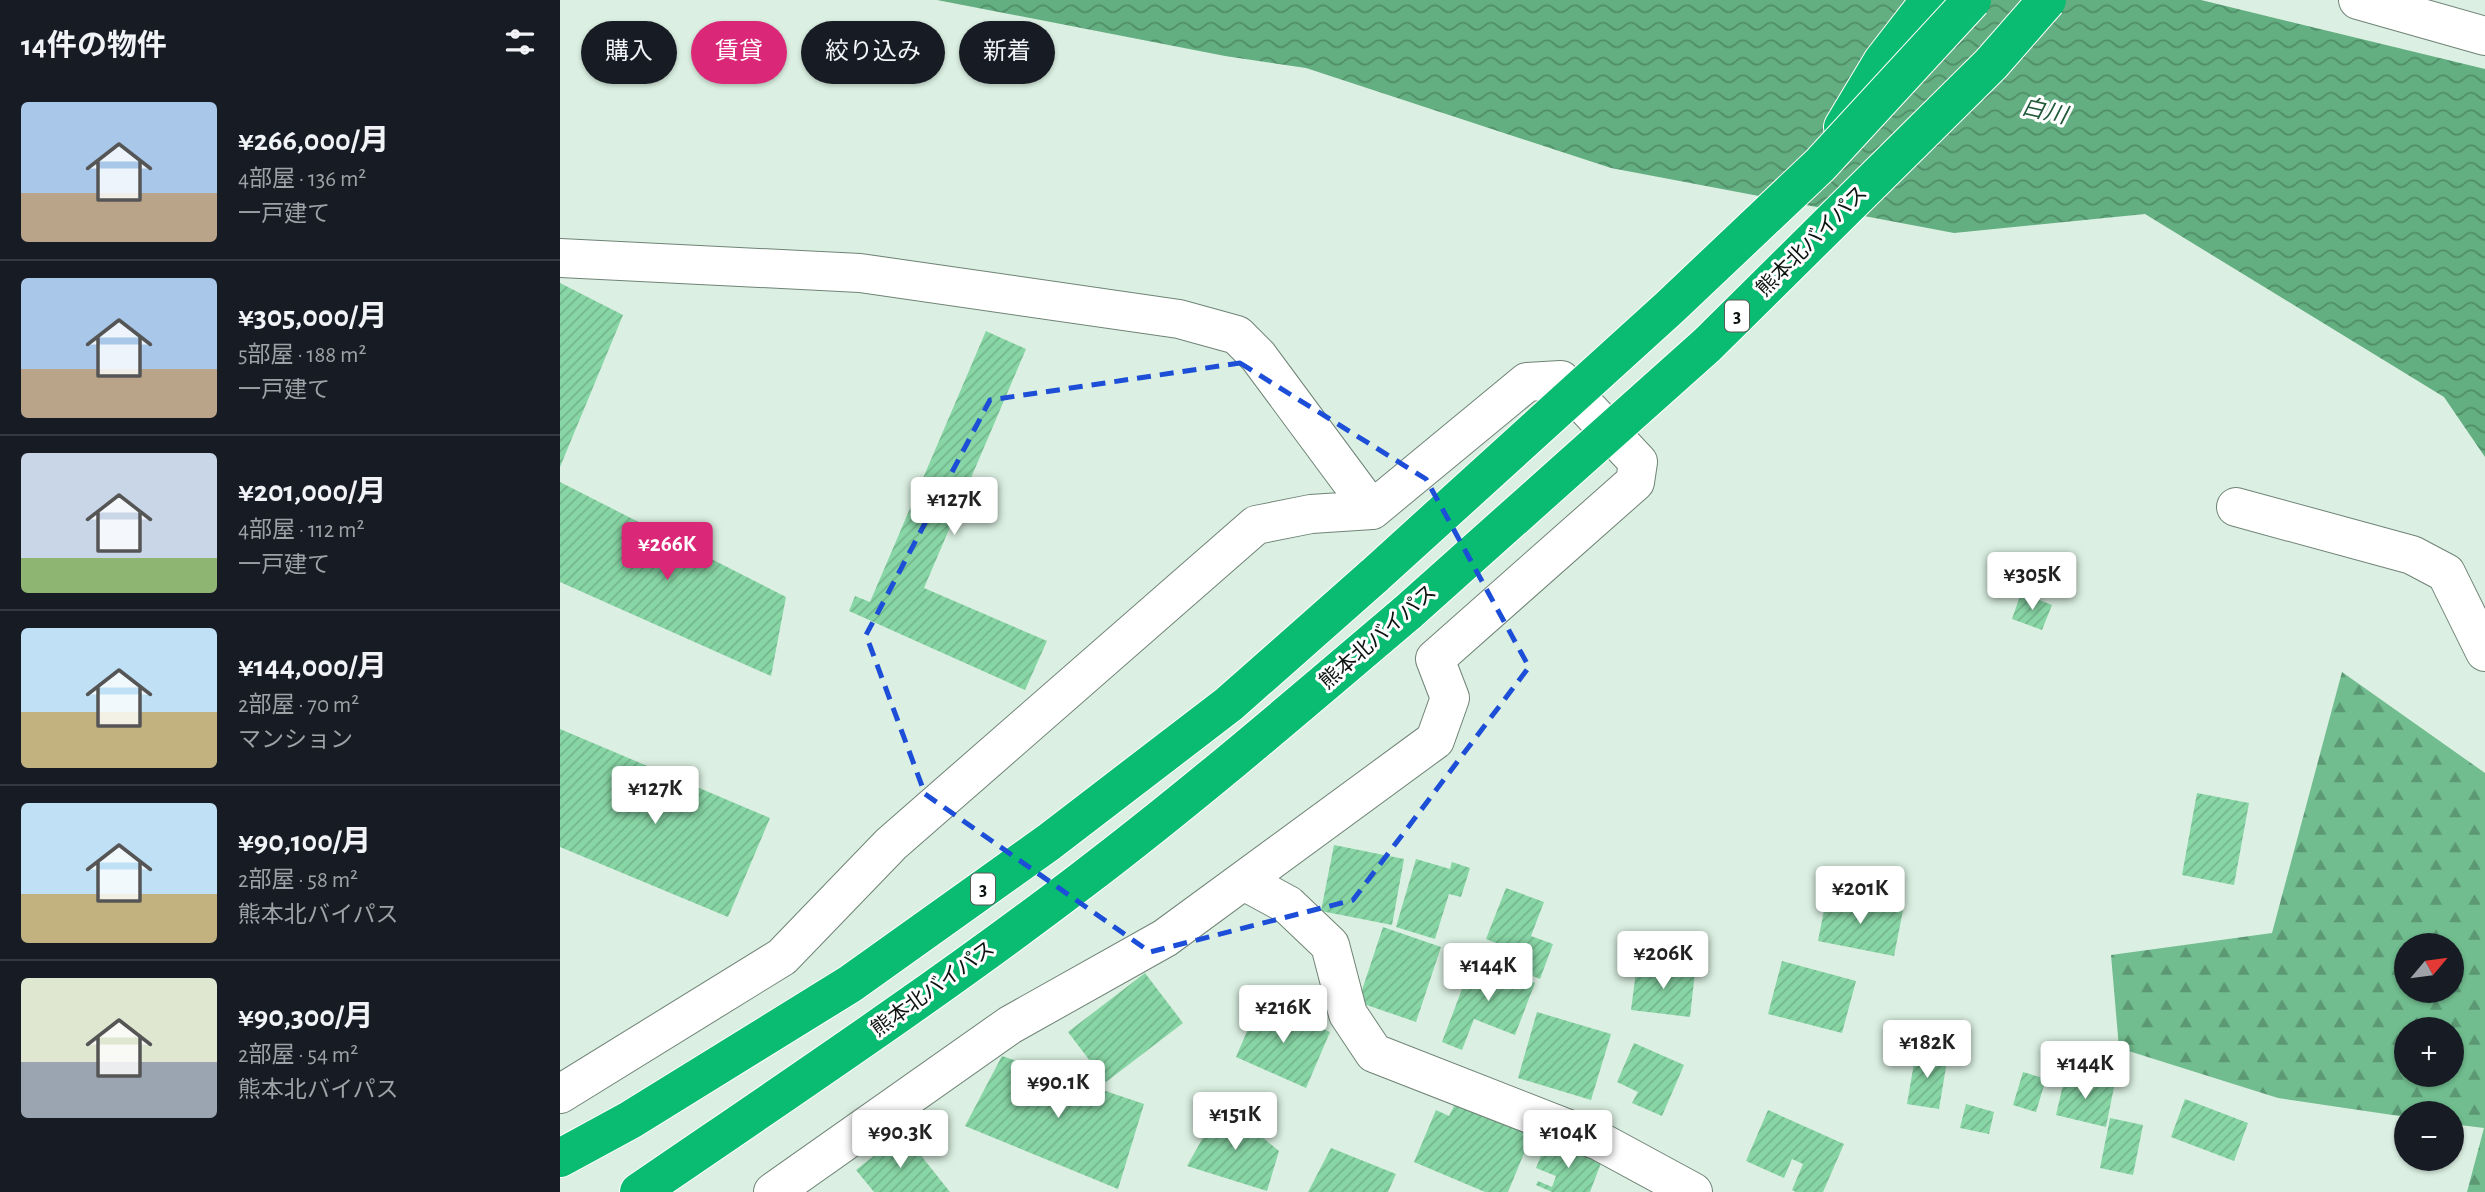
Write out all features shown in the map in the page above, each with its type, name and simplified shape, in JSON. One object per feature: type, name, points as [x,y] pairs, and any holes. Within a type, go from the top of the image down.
[{"type":"highway","name":"3","points":[[1820,165],[1882,62],[1930,0]]},
{"type":"highway","name":"3","points":[[560,1158],[630,1121],[839,992],[1049,842],[1229,704],[1669,308],[1820,165],[1972,0]]},
{"type":"highway","name":"熊本北バイパス","points":[[639,1192],[883,1026],[1081,881],[1258,740],[1408,612],[1707,345],[1991,64],[2047,0]]},
{"type":"highway","name":"3","points":[[1991,64],[2059,0]]},
{"type":"street","points":[[2358,0],[2485,36]]},
{"type":"street","points":[[560,258],[860,273],[1179,319],[1237,335],[1258,356],[1372,510]]},
{"type":"street","points":[[560,1094],[782,957],[891,844],[1255,525],[1311,514],[1372,510],[1527,382],[1561,380],[1638,462],[1636,482],[1435,659],[1450,698],[1435,740],[1166,937],[1010,1025],[773,1192]]},
{"type":"street","points":[[2236,507],[2412,555],[2446,573],[2485,652]]},
{"type":"street","points":[[1244,881],[1288,905],[1330,945],[1348,1014],[1374,1053],[1599,1141],[1693,1192]]},
{"type":"highlighted area","points":[[1240,363],[1426,479],[1529,667],[1353,900],[1150,952],[925,794],[866,635],[990,400]]},
{"type":"green space","points":[[2342,672],[2485,773],[2485,1192],[2467,1192],[2484,1128],[2464,1126],[2464,1101],[2394,1101],[2394,1115],[2278,1098],[2119,1048],[2111,955],[2272,933]]},
{"type":"water","name":"白川","points":[[937,0],[2201,0],[2485,69],[2485,457],[2444,397],[2145,214],[1954,233],[1611,168],[1306,68],[1225,56]]},
{"type":"building","points":[[560,283],[623,315],[560,467]]},
{"type":"building","points":[[986,331],[1026,349],[924,588],[1047,641],[1025,690],[849,611],[855,596],[870,602]]},
{"type":"building","points":[[560,482],[786,597],[771,676],[560,582]]},
{"type":"building","points":[[2021,593],[2052,605],[2042,630],[2012,619]]},
{"type":"building","points":[[560,729],[770,818],[728,917],[560,847]]},
{"type":"building","points":[[2197,793],[2249,803],[2234,885],[2182,875]]},
{"type":"building","points":[[1334,845],[1404,859],[1392,925],[1321,911]]},
{"type":"building","points":[[1416,859],[1450,869],[1452,862],[1470,868],[1461,897],[1449,894],[1435,939],[1396,927]]},
{"type":"building","points":[[1506,888],[1544,902],[1531,936],[1553,944],[1540,979],[1503,964],[1509,948],[1486,939]]},
{"type":"building","points":[[1827,895],[1903,910],[1894,956],[1818,941]]},
{"type":"building","points":[[1383,927],[1441,947],[1416,1022],[1358,1002]]},
{"type":"building","points":[[1473,960],[1535,983],[1515,1035],[1474,1019],[1462,1050],[1442,1042]]},
{"type":"building","points":[[1782,961],[1856,981],[1842,1033],[1768,1014]]},
{"type":"building","points":[[1637,964],[1695,972],[1690,1017],[1631,1010]]},
{"type":"building","points":[[1145,973],[1183,1023],[1106,1082],[1068,1032]]},
{"type":"building","points":[[1260,1001],[1330,1032],[1306,1088],[1236,1057]]},
{"type":"building","points":[[1537,1012],[1611,1034],[1591,1100],[1518,1078]]},
{"type":"building","points":[[1634,1043],[1684,1065],[1662,1116],[1632,1103],[1638,1092],[1617,1082]]},
{"type":"building","points":[[1917,1046],[1947,1061],[1939,1109],[1907,1104]]},
{"type":"building","points":[[1002,1056],[1144,1104],[1118,1189],[965,1126]]},
{"type":"building","points":[[2023,1072],[2046,1079],[2036,1112],[2013,1105]]},
{"type":"building","points":[[2065,1076],[2114,1087],[2106,1127],[2056,1115]]},
{"type":"building","points":[[2185,1099],[2248,1123],[2234,1161],[2171,1137]]},
{"type":"building","points":[[1456,1102],[1537,1122],[1508,1192],[1485,1192],[1414,1162],[1436,1110],[1449,1116]]},
{"type":"building","points":[[1222,1104],[1279,1151],[1267,1191],[1187,1166]]},
{"type":"building","points":[[1966,1104],[1994,1112],[1989,1134],[1960,1128]]},
{"type":"building","points":[[1768,1110],[1844,1144],[1823,1192],[1792,1190],[1803,1164],[1792,1159],[1784,1178],[1746,1161]]},
{"type":"building","points":[[2110,1118],[2143,1125],[2133,1175],[2100,1168]]},
{"type":"building","points":[[903,1133],[950,1192],[874,1192],[856,1170]]},
{"type":"building","points":[[1547,1141],[1601,1163],[1590,1192],[1552,1192],[1536,1185],[1538,1181],[1552,1187],[1556,1176],[1536,1168]]},
{"type":"building","points":[[1331,1148],[1396,1174],[1388,1192],[1308,1192]]}]
